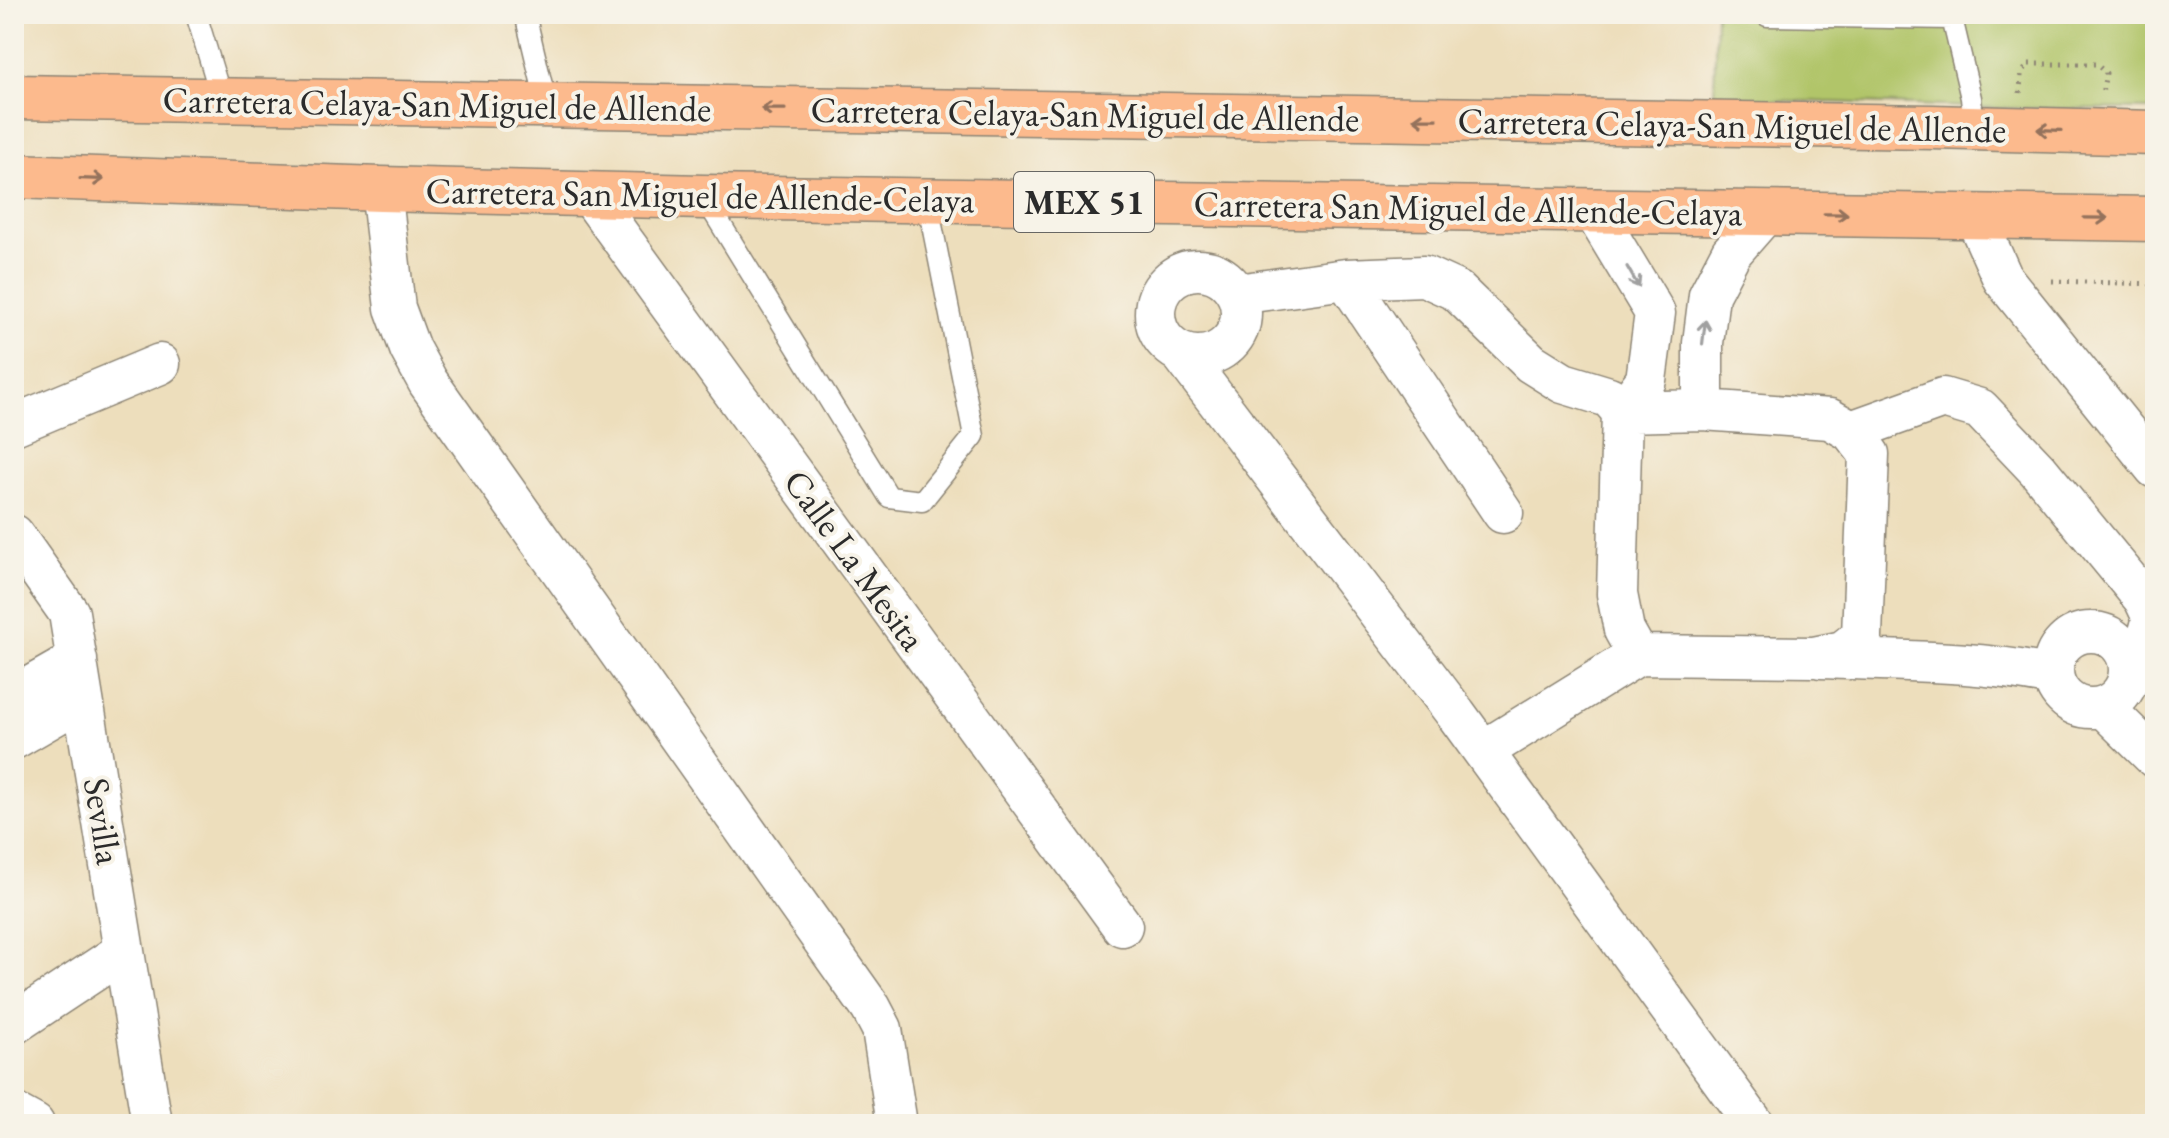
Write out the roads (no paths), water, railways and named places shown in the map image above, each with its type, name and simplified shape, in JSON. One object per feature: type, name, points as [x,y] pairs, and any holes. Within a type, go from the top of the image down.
[{"type":"main road","name":"Carretera Celaya-San Miguel de Allende","points":[[14,97],[547,106],[1972,113],[2155,133]]},
{"type":"main road","name":"Carretera San Miguel de Allende-Celaya","points":[[14,176],[704,197],[2155,219]]},
{"type":"street","points":[[381,189],[395,308],[410,349],[428,382],[871,1008],[882,1029],[897,1124]]},
{"type":"street","name":"Calle La Mesita","points":[[589,194],[1122,926]]},
{"type":"street","points":[[1593,210],[1655,313],[1646,380],[1622,412],[1617,594],[1624,630],[1638,655]]},
{"type":"street","points":[[1703,410],[1703,343],[1709,295],[1731,253],[1766,213]]},
{"type":"street","points":[[1975,216],[2003,279],[2155,468]]},
{"type":"street","points":[[1180,352],[1195,356],[1209,355],[1223,348],[1234,337],[1240,324],[1241,309],[1237,294],[1229,282],[1216,273],[1187,271],[1173,277],[1162,287],[1156,301],[1155,316],[1159,331],[1180,352],[1483,751],[1754,1124]]},
{"type":"street","points":[[1237,294],[1346,279],[1424,276],[1457,291],[1531,363],[1563,383],[1609,397],[1622,412]]},
{"type":"street","points":[[1346,279],[1503,513]]},
{"type":"street","points":[[14,425],[160,364]]},
{"type":"street","points":[[1851,431],[1943,398],[1980,409],[2038,470],[2144,599],[2153,618],[2147,640],[2129,665]]},
{"type":"street","points":[[1622,412],[1703,410],[1830,419],[1851,431],[1869,454],[1862,636],[1843,651],[1813,657]]},
{"type":"street","name":"Sevilla","points":[[14,535],[69,613],[152,1124]]},
{"type":"street","points":[[2092,632],[2117,642],[2129,665],[2123,691],[2103,707],[2089,709],[2076,706],[2065,699],[2053,676],[2053,662],[2058,650],[2067,640],[2092,632]]},
{"type":"street","points":[[1483,751],[1638,655],[1813,657],[1971,665],[2053,676]]},
{"type":"street","points":[[14,696],[77,660]]},
{"type":"street","points":[[14,739],[83,699]]},
{"type":"street","points":[[2103,707],[2155,758]]},
{"type":"street","points":[[14,1024],[124,951]]},
{"type":"street","points":[[14,1113],[34,1124]]},
{"type":"lane","points":[[196,14],[222,100]]},
{"type":"lane","points":[[525,14],[547,106]]},
{"type":"lane","points":[[1764,14],[1952,17],[1972,113]]},
{"type":"lane","points":[[704,197],[889,497],[922,501],[974,436],[927,200]]}]
